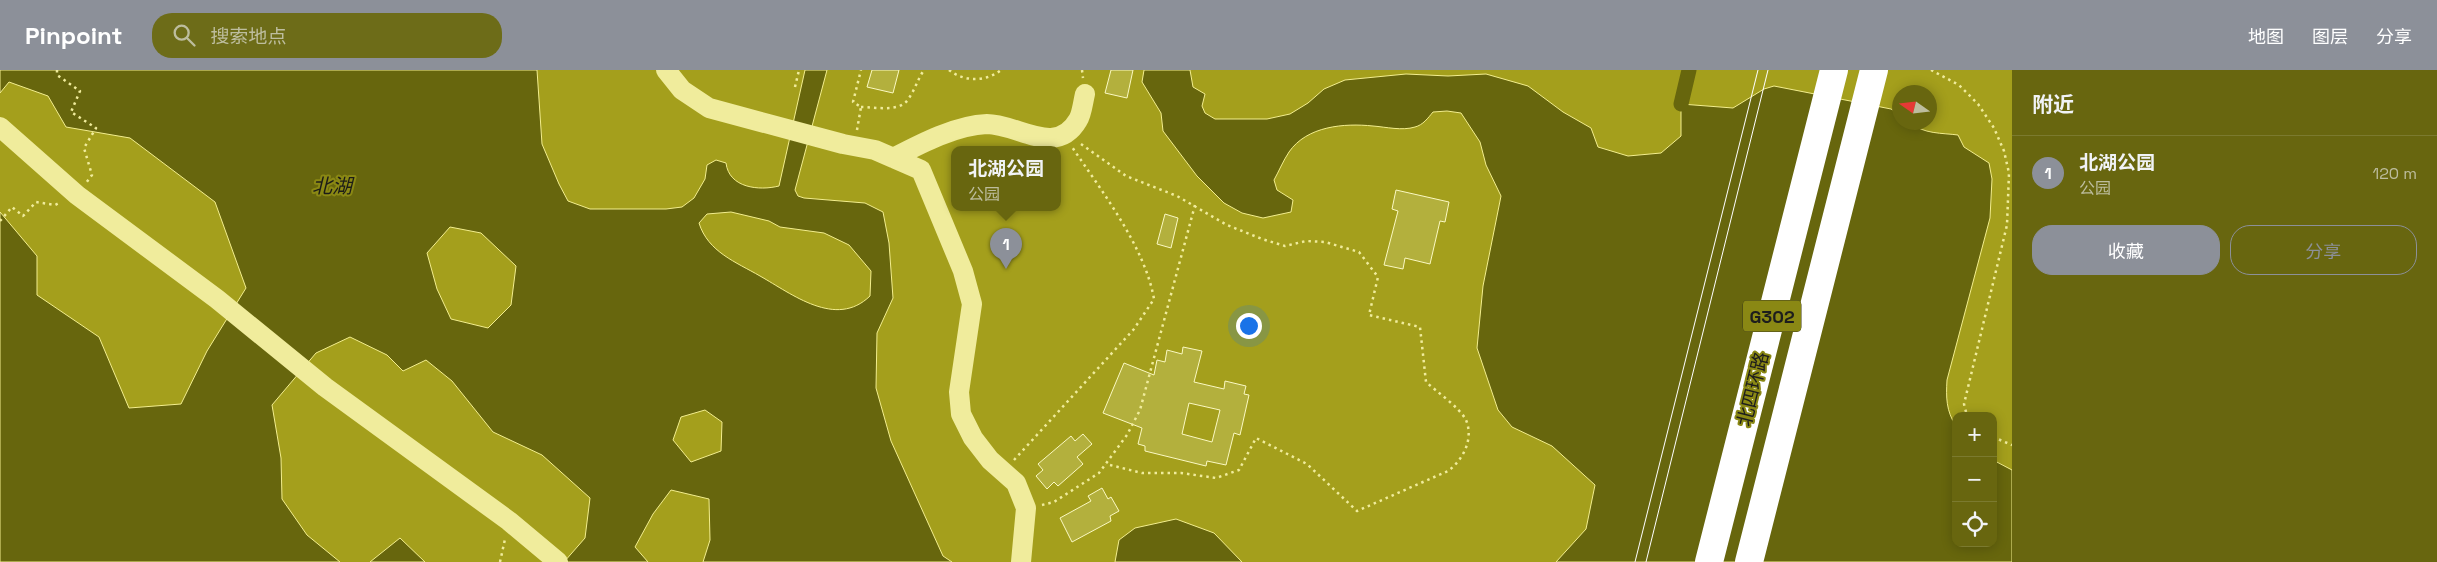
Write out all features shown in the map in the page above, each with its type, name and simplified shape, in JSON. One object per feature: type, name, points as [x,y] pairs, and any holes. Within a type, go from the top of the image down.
[{"type":"highway","name":"北四环路","points":[[1709,562],[1834,70]]},
{"type":"highway","name":"北四环路","points":[[1749,562],[1874,70]]},
{"type":"street","points":[[666,70],[682,90],[708,108],[874,150],[921,170],[963,271],[972,304],[959,392],[961,414],[973,438],[990,460],[1016,483],[1026,508],[1022,554]]},
{"type":"street","points":[[893,158],[922,142],[957,130],[987,124],[1049,139],[1064,136],[1079,120],[1085,94]]},
{"type":"street","points":[[1,128],[77,195],[217,299],[325,386],[509,521],[552,556]]},
{"type":"path","points":[[57,70],[57,75],[80,91],[71,112],[96,128],[84,148],[92,175],[77,195]]},
{"type":"path","points":[[795,87],[799,70]]},
{"type":"path","points":[[861,70],[853,102],[861,107],[899,107],[909,100],[916,82],[924,70]]},
{"type":"path","points":[[949,70],[964,78],[977,79],[994,76],[1001,70]]},
{"type":"path","points":[[1931,70],[1959,86],[1978,104],[1994,128],[2004,151],[2009,173],[2007,225],[1964,404],[1966,412]]},
{"type":"path","points":[[855,146],[861,107]]},
{"type":"path","points":[[1064,136],[1087,147],[1126,176],[1177,196],[1227,226],[1285,246],[1306,241],[1325,242],[1359,252],[1378,277],[1370,315],[1420,327],[1426,382],[1466,419],[1469,434],[1459,463],[1448,472],[1358,512],[1307,464],[1256,438],[1240,470],[1216,478],[1181,473],[1142,473],[1106,464]]},
{"type":"path","points":[[1003,472],[1134,329],[1154,299],[1143,264],[1115,210],[1064,136]]},
{"type":"path","points":[[0,221],[12,207],[23,216],[36,202]]},
{"type":"path","points":[[1026,508],[1054,502],[1099,473],[1127,435],[1140,410],[1195,206]]},
{"type":"path","points":[[1997,439],[2012,445]]},
{"type":"path","points":[[500,562],[509,521]]},
{"type":"shaded area","points":[[0,70],[2012,70],[2012,562],[0,562]]},
{"type":"water","name":"北湖","points":[[0,70],[537,70],[542,144],[568,201],[590,209],[666,209],[682,207],[694,198],[705,179],[707,165],[716,160],[726,163],[728,171],[733,178],[746,186],[763,188],[779,186],[805,70],[827,70],[795,190],[798,196],[804,198],[865,203],[883,212],[889,243],[893,298],[877,333],[876,388],[891,441],[943,556],[952,562],[703,562],[710,540],[709,499],[671,490],[653,514],[635,547],[648,562],[564,562],[585,538],[590,498],[542,455],[493,432],[452,381],[426,360],[403,371],[387,355],[350,337],[316,353],[272,405],[281,458],[282,499],[307,535],[340,562],[0,562],[0,212],[37,256],[37,295],[99,337],[129,408],[181,404],[207,351],[246,288],[215,202],[130,138],[66,127],[48,96],[9,82],[0,93]],"holes":[[[731,212],[769,221],[780,227],[824,233],[849,245],[871,271],[870,296],[857,305],[843,309],[829,309],[800,299],[733,261],[709,242],[699,223],[707,214]],[[450,227],[481,233],[516,266],[511,305],[488,328],[451,319],[437,289],[427,253]],[[705,410],[722,422],[721,451],[691,462],[673,440],[681,417]]]},
{"type":"water","points":[[1144,70],[1190,70],[1193,87],[1205,94],[1202,106],[1205,113],[1215,119],[1267,119],[1290,114],[1308,103],[1324,89],[1345,80],[1406,74],[1448,76],[1486,74],[1528,86],[1563,112],[1591,128],[1598,147],[1628,156],[1661,153],[1681,136],[1681,104],[1733,108],[1764,89],[1774,86],[1891,109],[1892,130],[1924,130],[1958,135],[1964,147],[1989,163],[1992,179],[1990,218],[1947,380],[1947,404],[1952,419],[1952,547],[1997,547],[1997,462],[2012,470],[2012,562],[1556,562],[1586,529],[1595,485],[1552,446],[1512,427],[1498,410],[1477,348],[1483,286],[1501,196],[1486,165],[1480,142],[1461,113],[1433,112],[1420,125],[1405,129],[1350,125],[1327,128],[1306,137],[1289,152],[1274,180],[1277,190],[1293,200],[1291,212],[1263,218],[1242,213],[1224,203],[1197,176],[1163,131],[1161,113],[1142,82]]},
{"type":"water","points":[[1176,519],[1214,533],[1242,562],[1115,562],[1119,540],[1135,528]]},
{"type":"water","points":[[400,538],[425,562],[370,562]]},
{"type":"building","points":[[872,70],[899,70],[893,93],[867,87]]},
{"type":"building","points":[[1111,70],[1133,70],[1127,98],[1105,93]]},
{"type":"building","points":[[1396,190],[1449,202],[1445,222],[1440,221],[1430,264],[1405,258],[1403,269],[1384,265],[1398,211],[1392,209]]},
{"type":"building","points":[[1165,214],[1178,218],[1171,248],[1157,244]]},
{"type":"building","points":[[1183,347],[1202,351],[1194,382],[1224,389],[1225,381],[1246,386],[1244,394],[1249,395],[1240,435],[1234,433],[1226,465],[1207,461],[1206,466],[1145,451],[1145,446],[1138,444],[1142,428],[1103,413],[1124,363],[1154,375],[1157,360],[1165,362],[1167,350],[1182,354]],"holes":[[[1189,403],[1220,410],[1212,442],[1182,434]]]},
{"type":"building","points":[[1083,434],[1092,444],[1077,457],[1083,464],[1058,486],[1054,482],[1047,489],[1036,476],[1043,470],[1038,464],[1071,436],[1075,441]]},
{"type":"building","points":[[1102,488],[1108,499],[1111,497],[1119,511],[1110,516],[1111,521],[1072,542],[1060,518],[1091,501],[1088,496]]},
{"type":"waterway","points":[[1681,104],[1689,70]]},
{"type":"tram line","points":[[1635,562],[1758,70]]},
{"type":"tram line","points":[[1646,562],[1768,70]]},
{"type":"place","name":"北湖公园","points":[[1006,269]]}]
